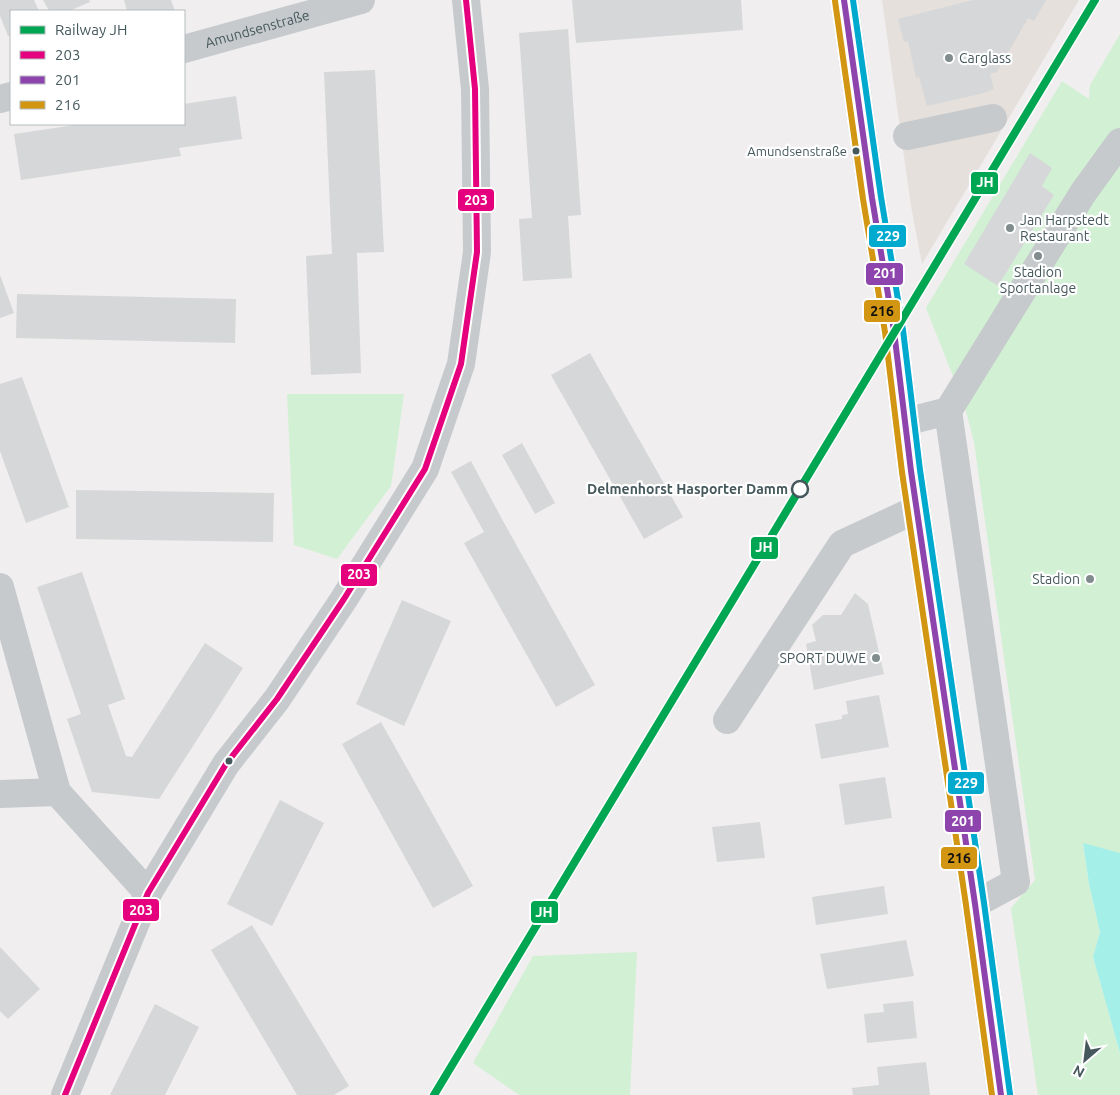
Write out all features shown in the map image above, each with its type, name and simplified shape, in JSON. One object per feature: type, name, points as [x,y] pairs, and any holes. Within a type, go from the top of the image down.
[{"type":"main road","points":[[844,0],[872,198],[894,331],[917,509],[1001,1095]]},
{"type":"street","name":"Amundsenstraße","points":[[185,49],[361,0]]},
{"type":"street","points":[[65,1095],[148,893],[226,764],[287,684],[344,599],[424,469],[461,364],[477,252],[475,89],[466,0]]},
{"type":"street","points":[[907,136],[993,118]]},
{"type":"street","points":[[975,904],[1016,882],[948,411],[1083,193],[1120,142]]},
{"type":"street","points":[[905,422],[948,411]]},
{"type":"street","points":[[727,720],[842,544],[917,509]]},
{"type":"street","points":[[0,587],[57,792],[148,893]]},
{"type":"street","points":[[0,794],[57,792]]},
{"type":"shaded area","points":[[882,0],[1079,0],[922,264],[911,206]]},
{"type":"green space","points":[[1120,34],[1120,853],[1083,844],[1089,884],[1100,932],[1093,957],[1120,1053],[1120,1095],[1038,1095],[1011,908],[1035,880],[974,442],[964,404],[926,308],[1062,81],[1089,99],[1090,85]]},
{"type":"green space","points":[[287,394],[404,394],[391,486],[337,559],[294,545]]},
{"type":"green space","points":[[637,952],[630,1095],[519,1095],[473,1063],[533,956]]},
{"type":"water","points":[[1083,843],[1120,853],[1120,1053],[1093,957],[1100,932],[1089,884]]},
{"type":"building","points":[[0,0],[34,0],[39,10],[10,10],[10,35],[8,36],[0,16]]},
{"type":"building","points":[[43,0],[89,0],[90,2],[71,10],[48,10]]},
{"type":"building","points":[[124,0],[171,0],[175,10],[127,10]]},
{"type":"building","points":[[572,0],[741,0],[743,30],[576,43]]},
{"type":"building","name":"Carglass","points":[[973,0],[1046,0],[1034,21],[1028,18],[997,72],[990,74],[994,89],[927,106],[919,77],[916,78],[908,41],[904,42],[898,19]]},
{"type":"building","points":[[568,29],[581,215],[568,216],[572,278],[523,281],[519,219],[532,218],[519,33]]},
{"type":"building","points":[[375,70],[384,252],[357,253],[361,373],[311,375],[306,256],[332,254],[324,72]]},
{"type":"building","points":[[236,96],[242,139],[179,148],[181,156],[21,180],[14,134],[75,125],[185,125],[185,104]]},
{"type":"building","points":[[1030,153],[1052,168],[1042,186],[1054,195],[998,286],[964,264]]},
{"type":"building","points":[[0,275],[14,313],[0,318]]},
{"type":"building","points":[[17,294],[236,299],[235,343],[16,338]]},
{"type":"building","points":[[590,353],[683,517],[644,539],[551,375]]},
{"type":"building","points":[[22,377],[69,507],[26,523],[0,451],[0,384]]},
{"type":"building","points":[[522,443],[555,503],[535,514],[502,455]]},
{"type":"building","points":[[471,461],[595,685],[556,707],[464,543],[484,532],[451,472]]},
{"type":"building","points":[[76,490],[274,493],[273,542],[76,539]]},
{"type":"building","points":[[82,572],[125,699],[108,705],[126,756],[132,757],[205,643],[243,668],[159,799],[92,792],[67,719],[81,714],[37,587]]},
{"type":"building","points":[[855,593],[868,604],[884,674],[814,690],[806,644],[816,641],[812,625],[823,615],[841,615]]},
{"type":"building","points":[[402,600],[451,621],[404,726],[356,704]]},
{"type":"building","points":[[879,695],[889,747],[821,759],[815,724],[842,719],[842,715],[848,714],[846,701]]},
{"type":"building","points":[[381,722],[473,886],[433,908],[342,744]]},
{"type":"building","points":[[885,777],[892,818],[845,825],[839,784]]},
{"type":"building","points":[[280,800],[324,823],[272,926],[227,904]]},
{"type":"building","points":[[760,822],[765,858],[717,862],[712,827]]},
{"type":"building","points":[[884,886],[888,914],[816,925],[812,897]]},
{"type":"building","points":[[252,925],[349,1086],[334,1095],[297,1095],[211,950]]},
{"type":"building","points":[[906,940],[914,976],[827,989],[820,954]]},
{"type":"building","points":[[0,947],[40,989],[8,1019],[0,1011]]},
{"type":"building","points":[[913,1001],[917,1038],[867,1043],[864,1014],[884,1012],[883,1004]]},
{"type":"building","points":[[155,1004],[199,1027],[165,1095],[110,1095]]},
{"type":"building","points":[[926,1062],[930,1095],[853,1095],[852,1088],[879,1085],[877,1067]]},
{"type":"rail line","name":"JH","points":[[434,1095],[1095,0]]},
{"type":"transit line","name":"203","points":[[65,1095],[148,893],[226,764],[277,699],[344,599],[425,469],[461,364],[477,252],[475,89],[466,0]]},
{"type":"transit line","name":"201","points":[[844,0],[872,198],[894,331],[911,471],[975,904],[1001,1095]]},
{"type":"transit line","name":"229","points":[[853,0],[881,197],[903,330],[920,470],[984,903],[1010,1094]]},
{"type":"transit line","name":"216","points":[[835,1],[863,199],[885,332],[902,472],[992,1095]]},
{"type":"place","name":"Carglass","points":[[949,58]]},
{"type":"place","name":"Amundsenstraße","points":[[856,151]]},
{"type":"place","name":"Jan Harpstedt Restaurant","points":[[1010,228]]},
{"type":"place","name":"Stadion Sportanlage","points":[[1038,256]]},
{"type":"place","name":"Delmenhorst Hasporter Damm","points":[[800,489]]},
{"type":"place","name":"Stadion","points":[[1090,579]]},
{"type":"place","name":"SPORT DUWE","points":[[876,658]]}]
